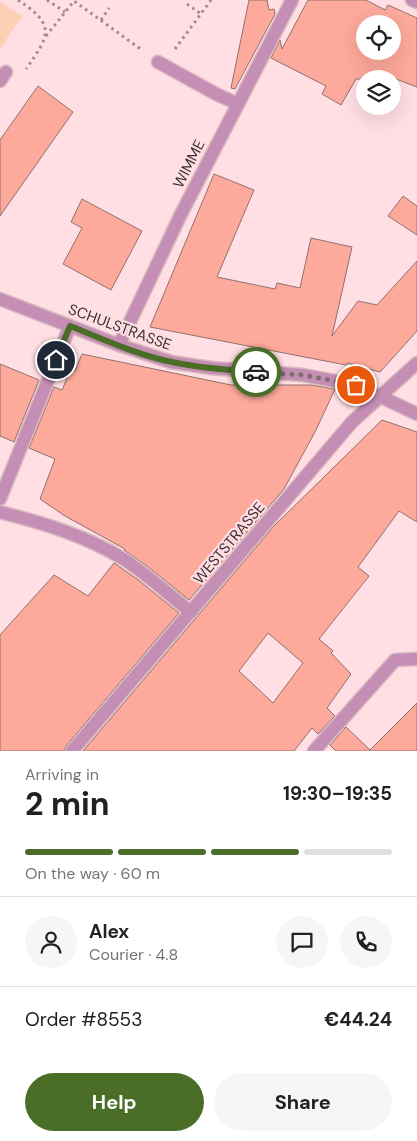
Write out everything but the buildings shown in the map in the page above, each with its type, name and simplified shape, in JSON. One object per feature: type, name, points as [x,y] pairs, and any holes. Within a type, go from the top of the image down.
[{"type":"street","name":"WIMME","points":[[119,345],[181,214],[292,0]]},
{"type":"street","points":[[412,0],[417,2]]},
{"type":"street","points":[[158,62],[238,104]]},
{"type":"street","name":"SCHULSTRASSE","points":[[0,299],[134,351],[171,362],[211,368],[303,375],[356,385],[417,414]]},
{"type":"street","points":[[0,499],[70,326]]},
{"type":"street","name":"WESTSTRASSE","points":[[72,751],[352,422],[417,363]]},
{"type":"street","points":[[0,512],[36,521],[73,534],[125,560],[191,612]]},
{"type":"street","points":[[314,751],[395,660],[417,659]]},
{"type":"path","points":[[18,0],[37,13],[43,24],[46,36]]},
{"type":"path","points":[[47,0],[65,12]]},
{"type":"path","points":[[3,76],[22,74],[40,49],[46,36],[73,0],[158,62],[170,55],[180,44],[210,0]]},
{"type":"path","points":[[188,4],[201,14]]},
{"type":"path","points":[[101,20],[109,8]]},
{"type":"shaded area","points":[[0,2],[22,16],[0,49]]},
{"type":"way so far","points":[[256,372],[303,375],[356,385]]},
{"type":"route","points":[[56,360],[70,326],[134,351],[171,362],[256,372]]}]
